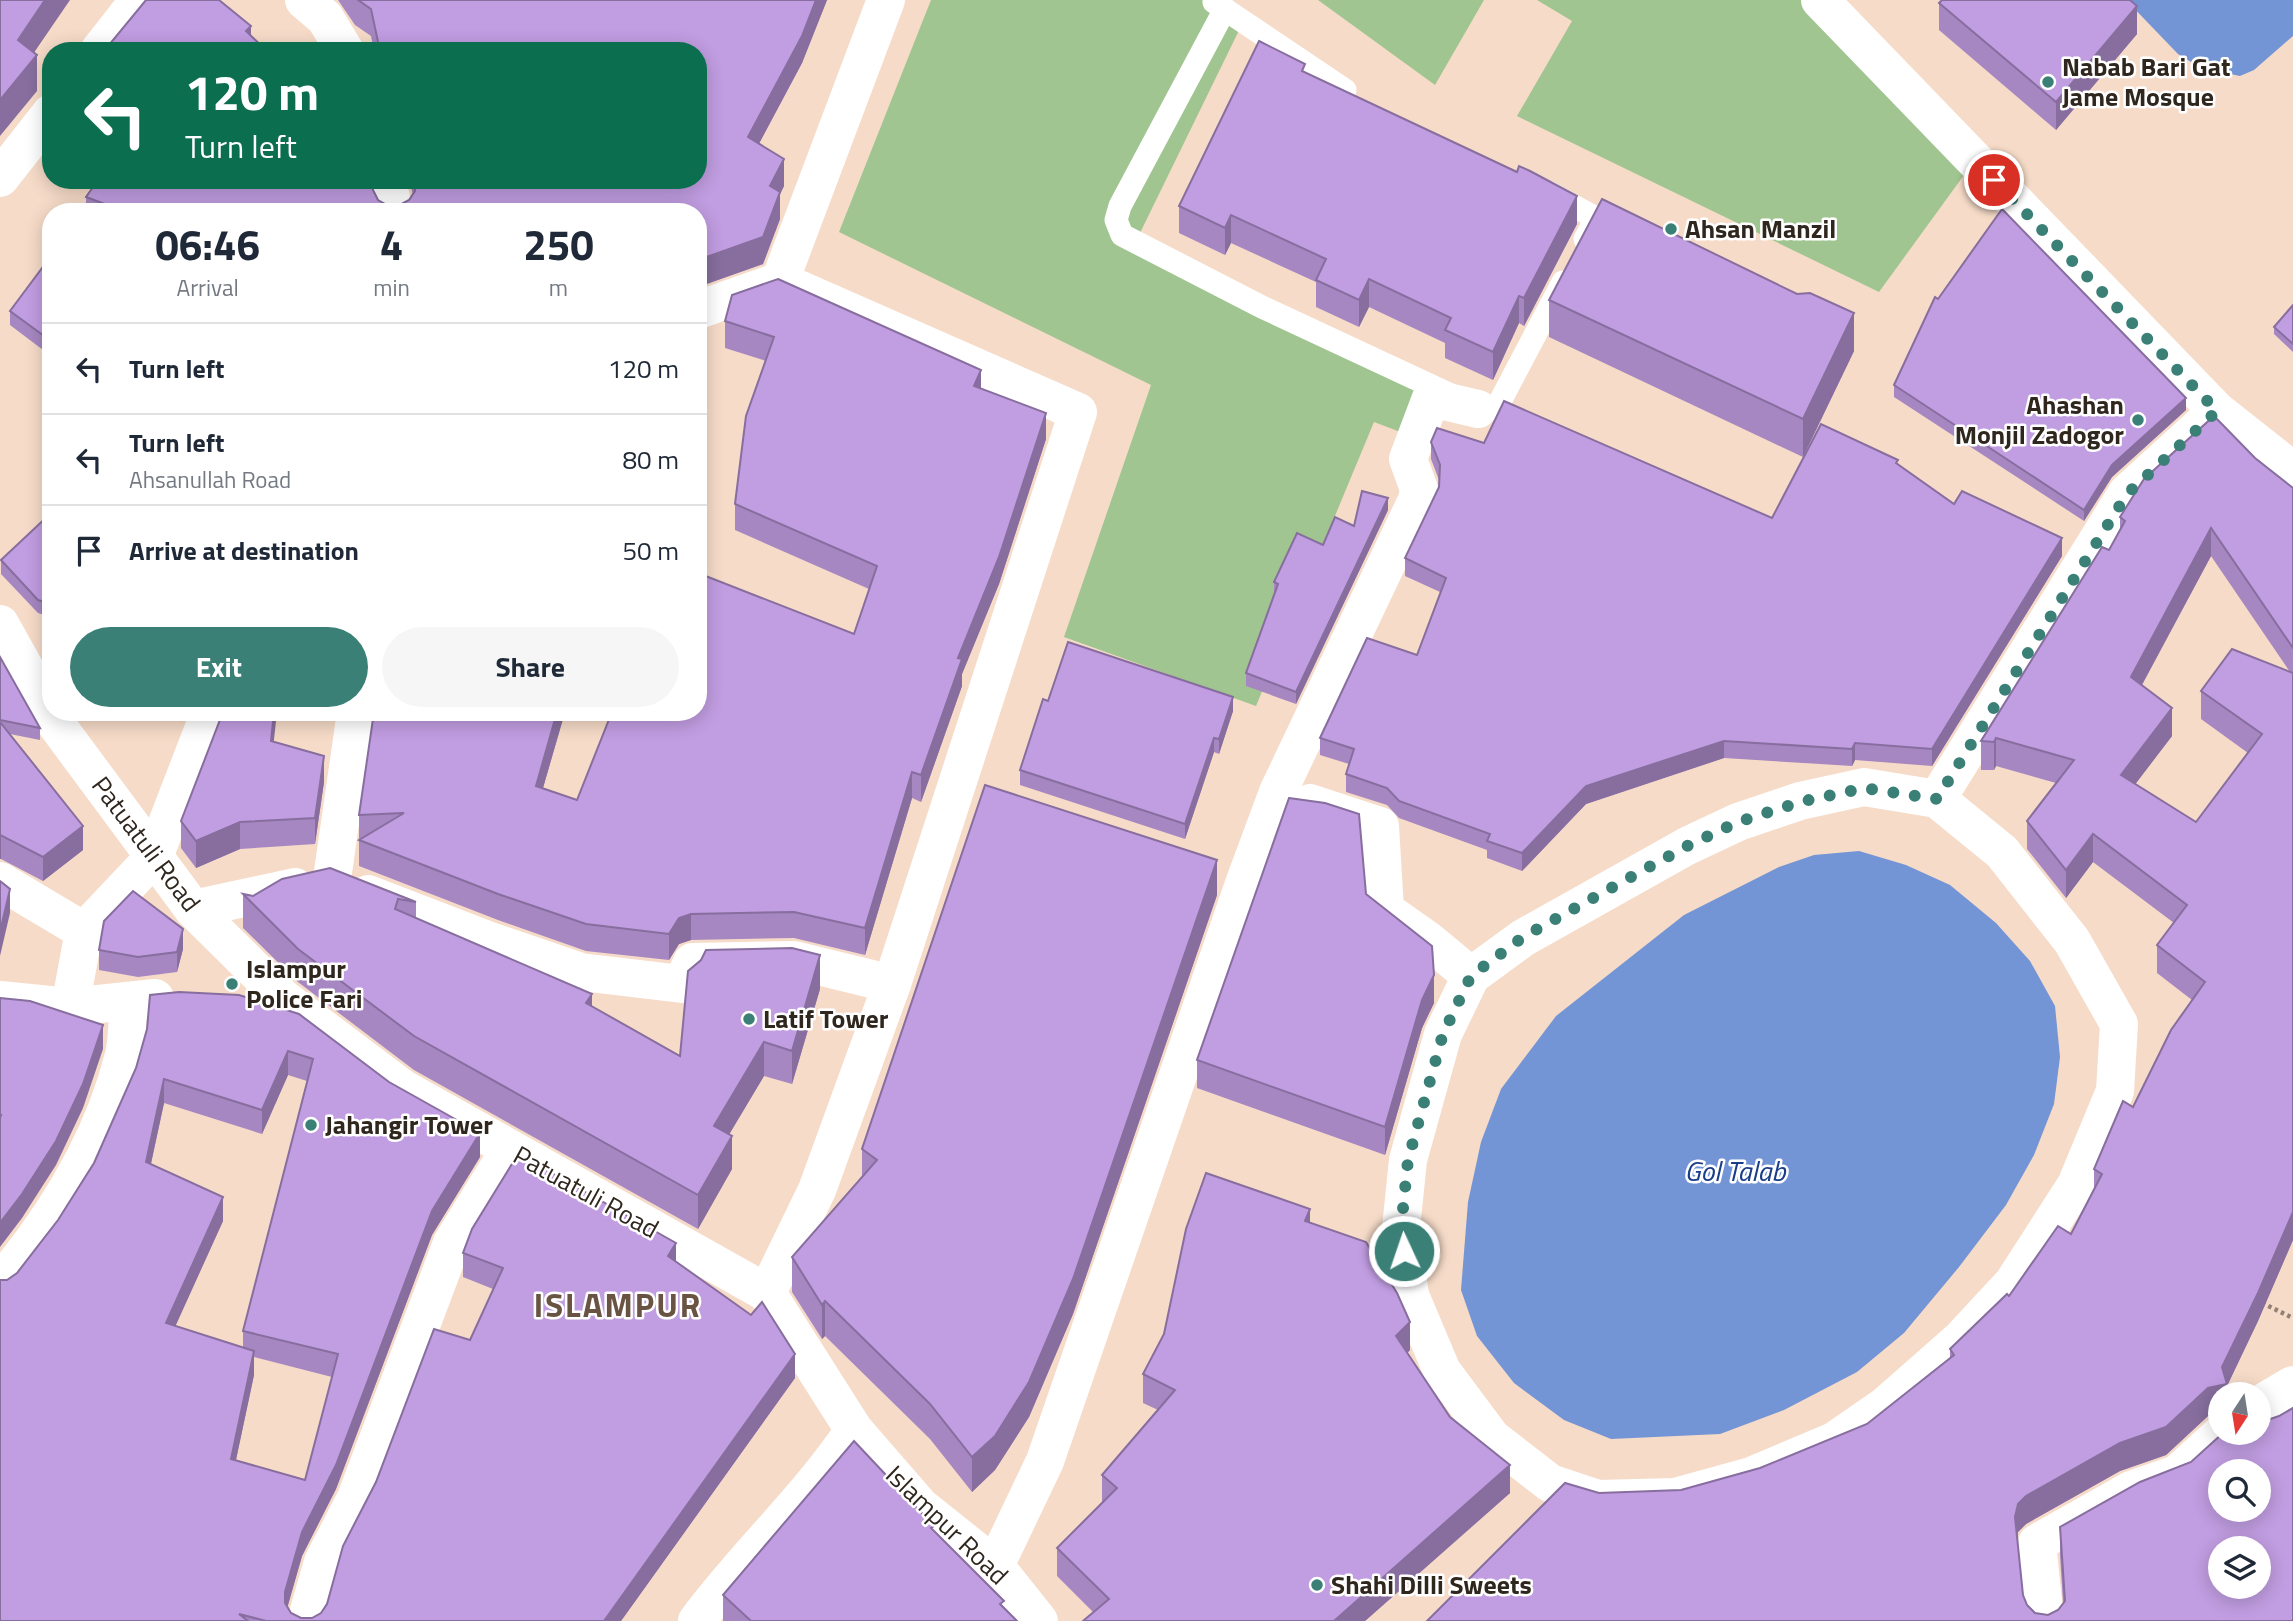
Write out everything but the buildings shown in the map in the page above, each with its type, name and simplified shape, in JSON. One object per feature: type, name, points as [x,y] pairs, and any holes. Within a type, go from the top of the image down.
[{"type":"street","points":[[106,42],[139,0]]},
{"type":"street","points":[[304,0],[325,18],[340,42]]},
{"type":"street","points":[[780,281],[886,0]]},
{"type":"street","points":[[1820,0],[2217,411],[2293,471]]},
{"type":"street","points":[[0,178],[42,124]]},
{"type":"street","points":[[707,307],[780,281],[1078,412],[971,792],[892,984],[817,1190],[767,1293]]},
{"type":"street","points":[[995,1566],[1045,1461],[1278,792],[1417,500],[1419,489],[1408,459],[1431,398],[1478,409]]},
{"type":"street","points":[[1937,799],[2127,494],[2217,411]]},
{"type":"street","name":"Patuatuli Road","points":[[0,624],[42,699]]},
{"type":"street","name":"Patuatuli Road","points":[[54,721],[193,909],[284,999],[402,1088],[767,1293],[854,1430]]},
{"type":"street","points":[[70,1007],[84,931],[154,858],[207,721]]},
{"type":"street","points":[[332,878],[355,721]]},
{"type":"street","points":[[1864,788],[1937,799],[2002,852],[2072,941],[2119,1024],[2115,1091],[2076,1185],[2013,1283],[1961,1339],[1886,1405],[1834,1441],[1751,1476],[1675,1497],[1598,1499],[1550,1483],[1493,1438],[1442,1371],[1410,1296],[1401,1228],[1408,1160],[1423,1098],[1443,1034],[1471,976],[1523,937],[1687,846],[1738,822],[1800,802],[1864,788]]},
{"type":"street","points":[[1278,792],[1380,826],[1385,910],[1429,941],[1471,976]]},
{"type":"street","points":[[1206,868],[1245,881]]},
{"type":"street","points":[[193,909],[332,878],[490,941],[582,971],[682,984],[692,962],[794,960],[892,984]]},
{"type":"street","points":[[0,881],[84,931]]},
{"type":"street","points":[[0,1000],[70,1007],[191,995]]},
{"type":"street","points":[[231,997],[284,999]]},
{"type":"street","points":[[0,1283],[26,1251],[88,1155],[124,1053],[129,1001]]},
{"type":"street","points":[[306,1621],[323,1562],[356,1498],[452,1243],[510,1149]]},
{"type":"street","points":[[2272,1398],[2293,1385]]},
{"type":"street","points":[[2272,1408],[2293,1412]]},
{"type":"street","points":[[697,1621],[732,1574],[831,1464],[854,1430]]},
{"type":"street","name":"Islampur Road","points":[[854,1430],[920,1506],[995,1566],[1039,1621]]},
{"type":"street","points":[[2045,1621],[2037,1543],[2131,1490],[2177,1474],[2208,1446]]},
{"type":"lane","points":[[1345,90],[1218,4],[1121,206],[1116,220],[1122,235],[1262,307],[1478,409],[1497,407],[1597,218]]},
{"type":"lane","points":[[1536,185],[1621,230]]},
{"type":"path","points":[[2260,1302],[2293,1318]]},
{"type":"green space","points":[[931,0],[1228,0],[1248,12],[1139,235],[1436,379],[1411,436],[1374,422],[1256,706],[1064,637],[1151,385],[839,232]]},
{"type":"green space","points":[[1318,0],[1484,0],[1435,85]]},
{"type":"green space","points":[[1537,0],[1803,0],[1972,164],[1879,292],[1517,116],[1572,21]]},
{"type":"water","points":[[2126,0],[2293,0],[2293,36],[2254,70],[2240,76],[2201,68],[2178,54]]},
{"type":"water","name":"Gol Talab","points":[[1859,851],[1906,865],[1950,885],[1996,923],[2030,961],[2055,1006],[2060,1057],[2054,1104],[2034,1155],[2006,1205],[1959,1267],[1904,1333],[1857,1372],[1784,1410],[1720,1434],[1611,1439],[1564,1420],[1514,1383],[1477,1336],[1461,1290],[1468,1202],[1481,1142],[1501,1089],[1556,1016],[1684,915],[1779,867],[1814,855]]},
{"type":"place","name":"Nabab Bari Gat Jame Mosque","points":[[2048,82]]},
{"type":"place","name":"Ahsan Manzil","points":[[1671,229]]},
{"type":"place","name":"Ahashan Monjil Zadogor","points":[[2138,420]]},
{"type":"place","name":"Islampur Police Fari","points":[[232,984]]},
{"type":"place","name":"Latif Tower","points":[[749,1019]]},
{"type":"place","name":"Jahangir Tower","points":[[311,1125]]},
{"type":"place","name":"Shahi Dilli Sweets","points":[[1317,1585]]},
{"type":"district","name":"ISLAMPUR","points":[[618,1305]]},
{"type":"route","points":[[1404,1251],[1401,1228],[1408,1160],[1423,1098],[1443,1034],[1471,976],[1523,937],[1687,846],[1738,822],[1800,802],[1864,788],[1937,799],[2127,494],[2217,411],[1994,180]]}]
